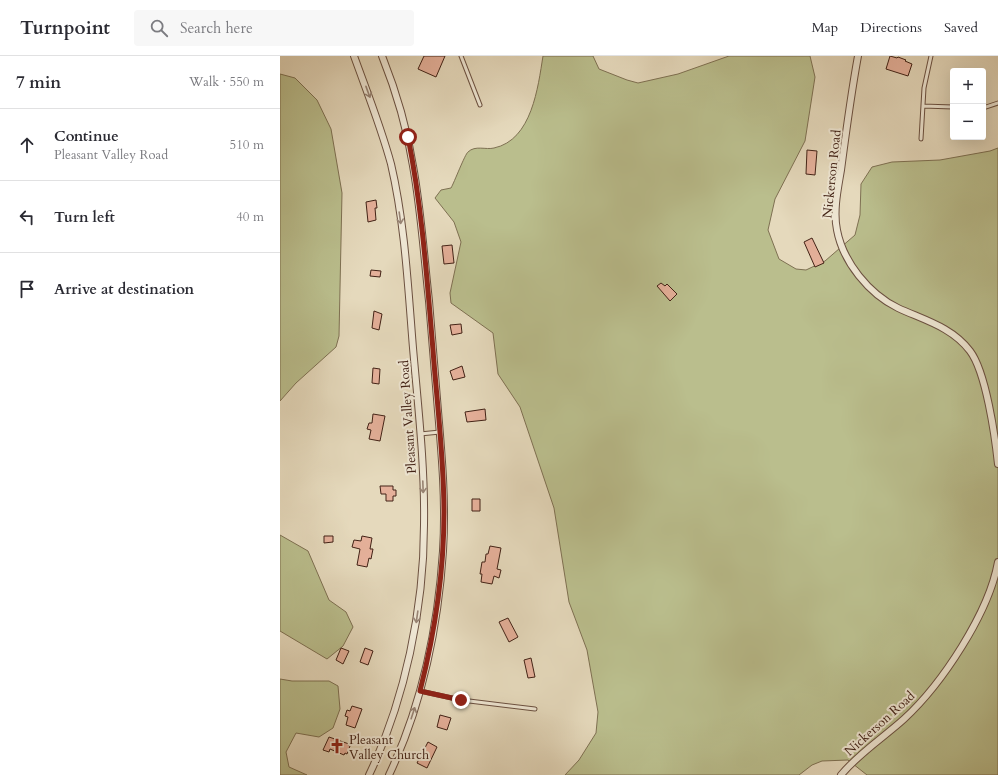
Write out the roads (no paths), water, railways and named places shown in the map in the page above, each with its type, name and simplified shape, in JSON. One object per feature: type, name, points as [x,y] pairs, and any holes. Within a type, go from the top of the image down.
[{"type":"street","name":"Pleasant Valley Road","points":[[354,56],[385,142],[399,207],[404,246],[420,434],[424,525],[422,577],[417,618],[410,655],[387,729],[368,775]]},
{"type":"street","points":[[382,56],[400,106],[414,166],[430,318],[440,432],[444,504],[440,587],[428,663],[409,726],[389,775]]},
{"type":"street","name":"Nickerson Road","points":[[858,56],[846,127],[839,182],[836,223],[840,241],[850,263],[877,295],[898,308],[948,330],[957,336],[971,352],[981,374],[987,398],[998,464]]},
{"type":"street","name":"Nickerson Road","points":[[841,775],[850,764],[910,713],[935,684],[965,641],[987,599],[994,580],[998,562]]},
{"type":"lane","points":[[461,56],[480,105]]},
{"type":"lane","points":[[921,139],[924,88],[931,56]]},
{"type":"lane","points":[[986,107],[998,103]]},
{"type":"lane","points":[[923,106],[950,107]]},
{"type":"lane","points":[[420,434],[440,432]]},
{"type":"lane","points":[[420,691],[461,700],[535,709]]},
{"type":"place","name":"Pleasant Valley Church","points":[[337,746]]}]
